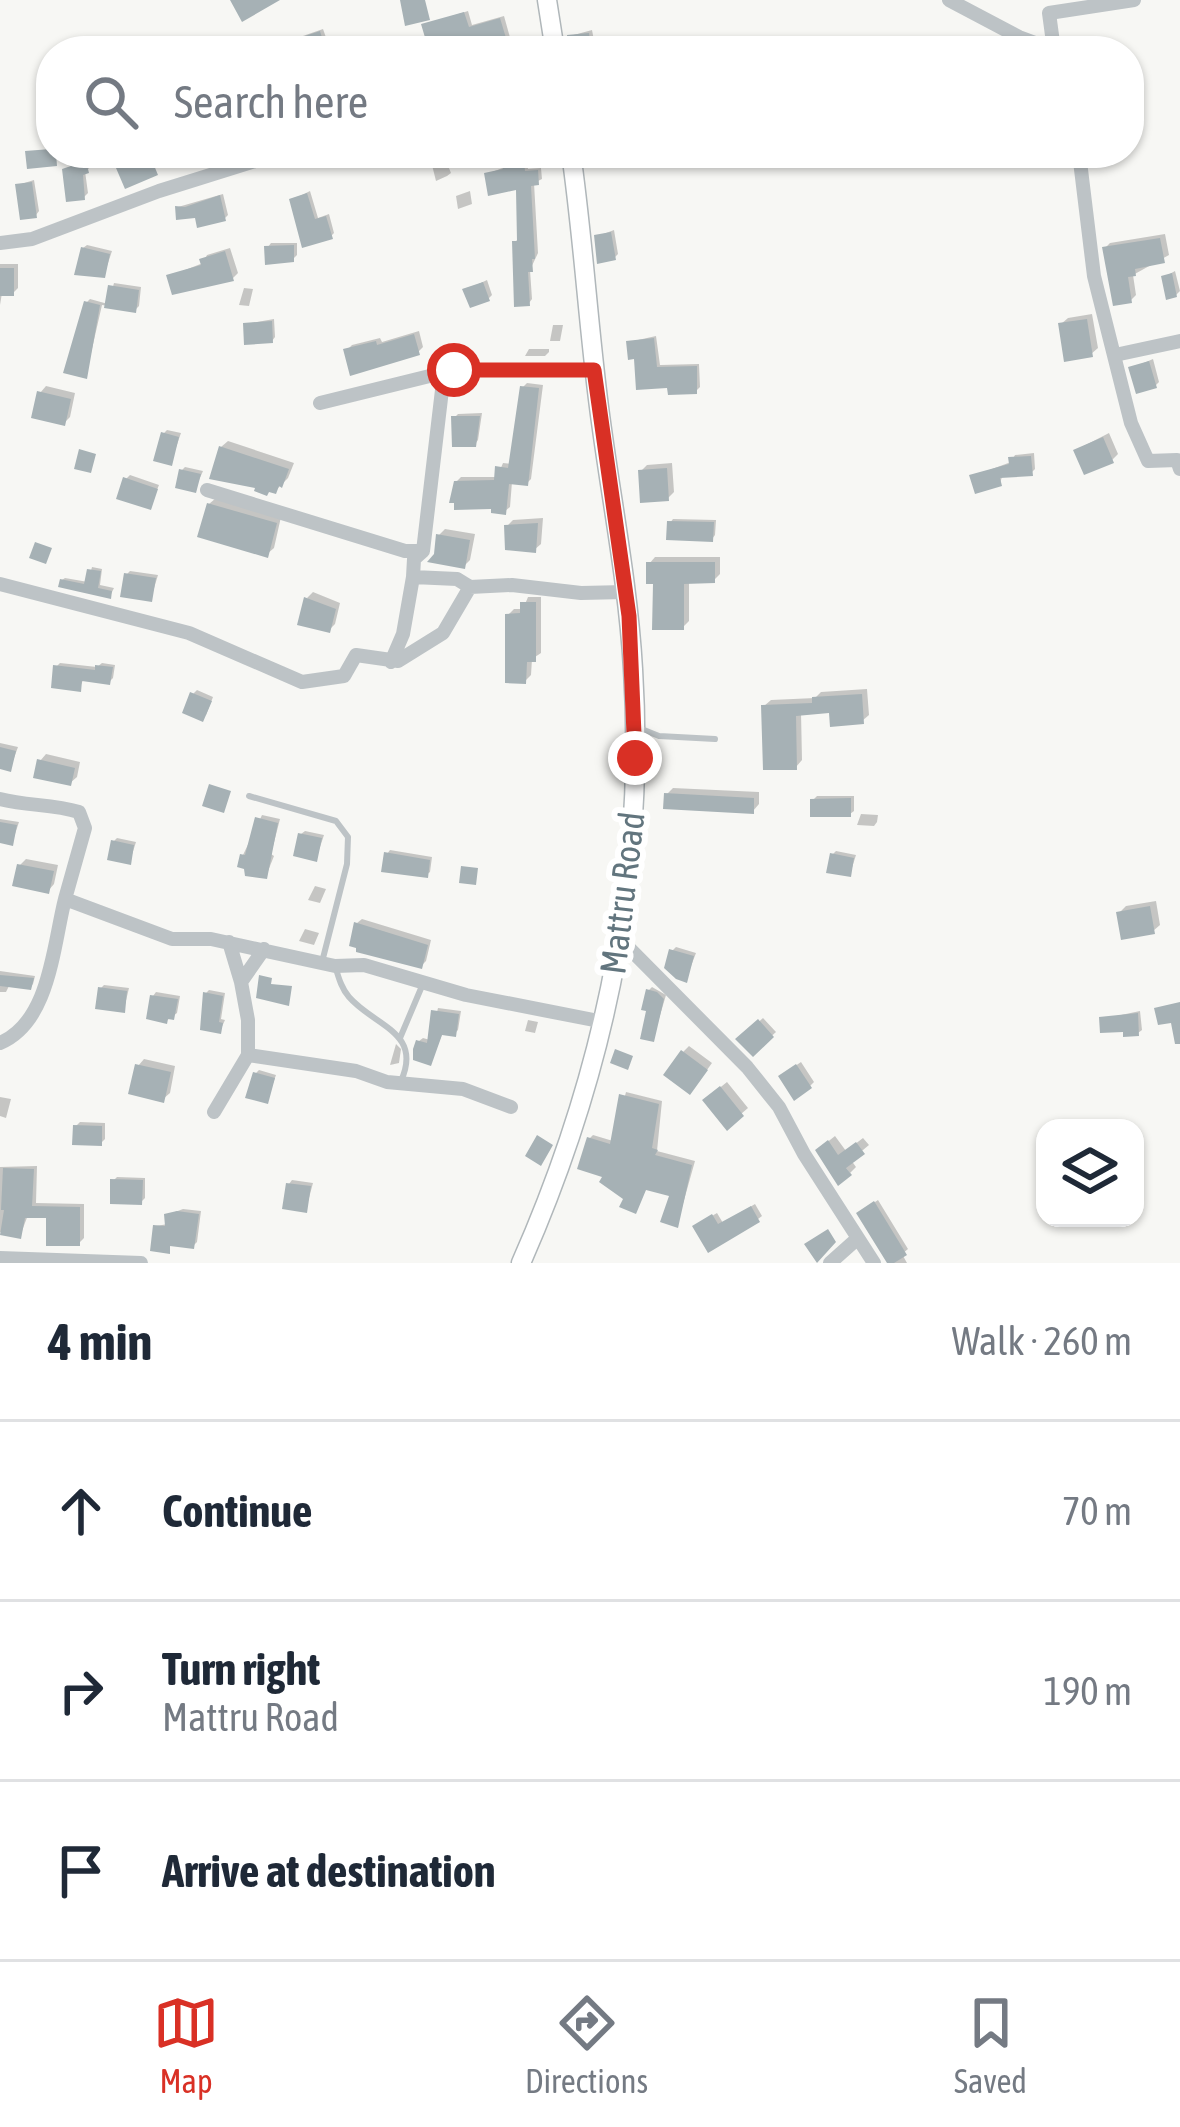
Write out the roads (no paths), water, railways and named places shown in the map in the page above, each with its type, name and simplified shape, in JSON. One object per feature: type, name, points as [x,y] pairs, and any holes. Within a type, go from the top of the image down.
[{"type":"main road","points":[[547,0],[553,36]]},
{"type":"main road","name":"Mattru Road","points":[[521,1263],[571,1143],[604,1022],[620,939],[634,790],[636,726],[625,592],[573,168]]},
{"type":"street","points":[[949,0],[1017,36]]},
{"type":"street","points":[[1052,36],[1048,6],[1134,0]]},
{"type":"street","points":[[0,243],[32,239],[232,168]]},
{"type":"street","points":[[1080,168],[1094,275],[1131,423],[1148,461],[1177,460],[1180,469]]},
{"type":"street","points":[[1114,355],[1180,341]]},
{"type":"street","points":[[320,403],[444,373],[594,370]]},
{"type":"street","points":[[391,662],[404,634],[414,559],[423,551],[444,373]]},
{"type":"street","points":[[207,490],[405,550],[423,551]]},
{"type":"street","points":[[413,577],[457,579],[470,587],[625,592]]},
{"type":"street","points":[[0,584],[189,633],[302,682],[339,679],[356,655],[391,662],[443,634],[470,587]]},
{"type":"street","points":[[0,799],[64,808],[79,812],[84,819],[39,1001],[24,1027],[0,1043]]},
{"type":"street","points":[[64,899],[172,939],[230,942],[328,964],[364,965],[466,995],[604,1022]]},
{"type":"street","points":[[620,939],[747,1067],[779,1107],[874,1263]]},
{"type":"street","points":[[214,1112],[248,1055],[248,1020],[230,942]]},
{"type":"street","points":[[241,982],[264,949]]},
{"type":"street","points":[[248,1055],[400,1083],[463,1089],[511,1107]]},
{"type":"street","points":[[830,1263],[858,1238]]},
{"type":"street","points":[[0,1258],[141,1263]]},
{"type":"lane","points":[[636,726],[659,736],[715,740]]},
{"type":"lane","points":[[249,796],[336,820],[348,837],[328,964],[349,998],[400,1038],[407,1051],[400,1083]]},
{"type":"lane","points":[[400,1038],[424,981]]}]
